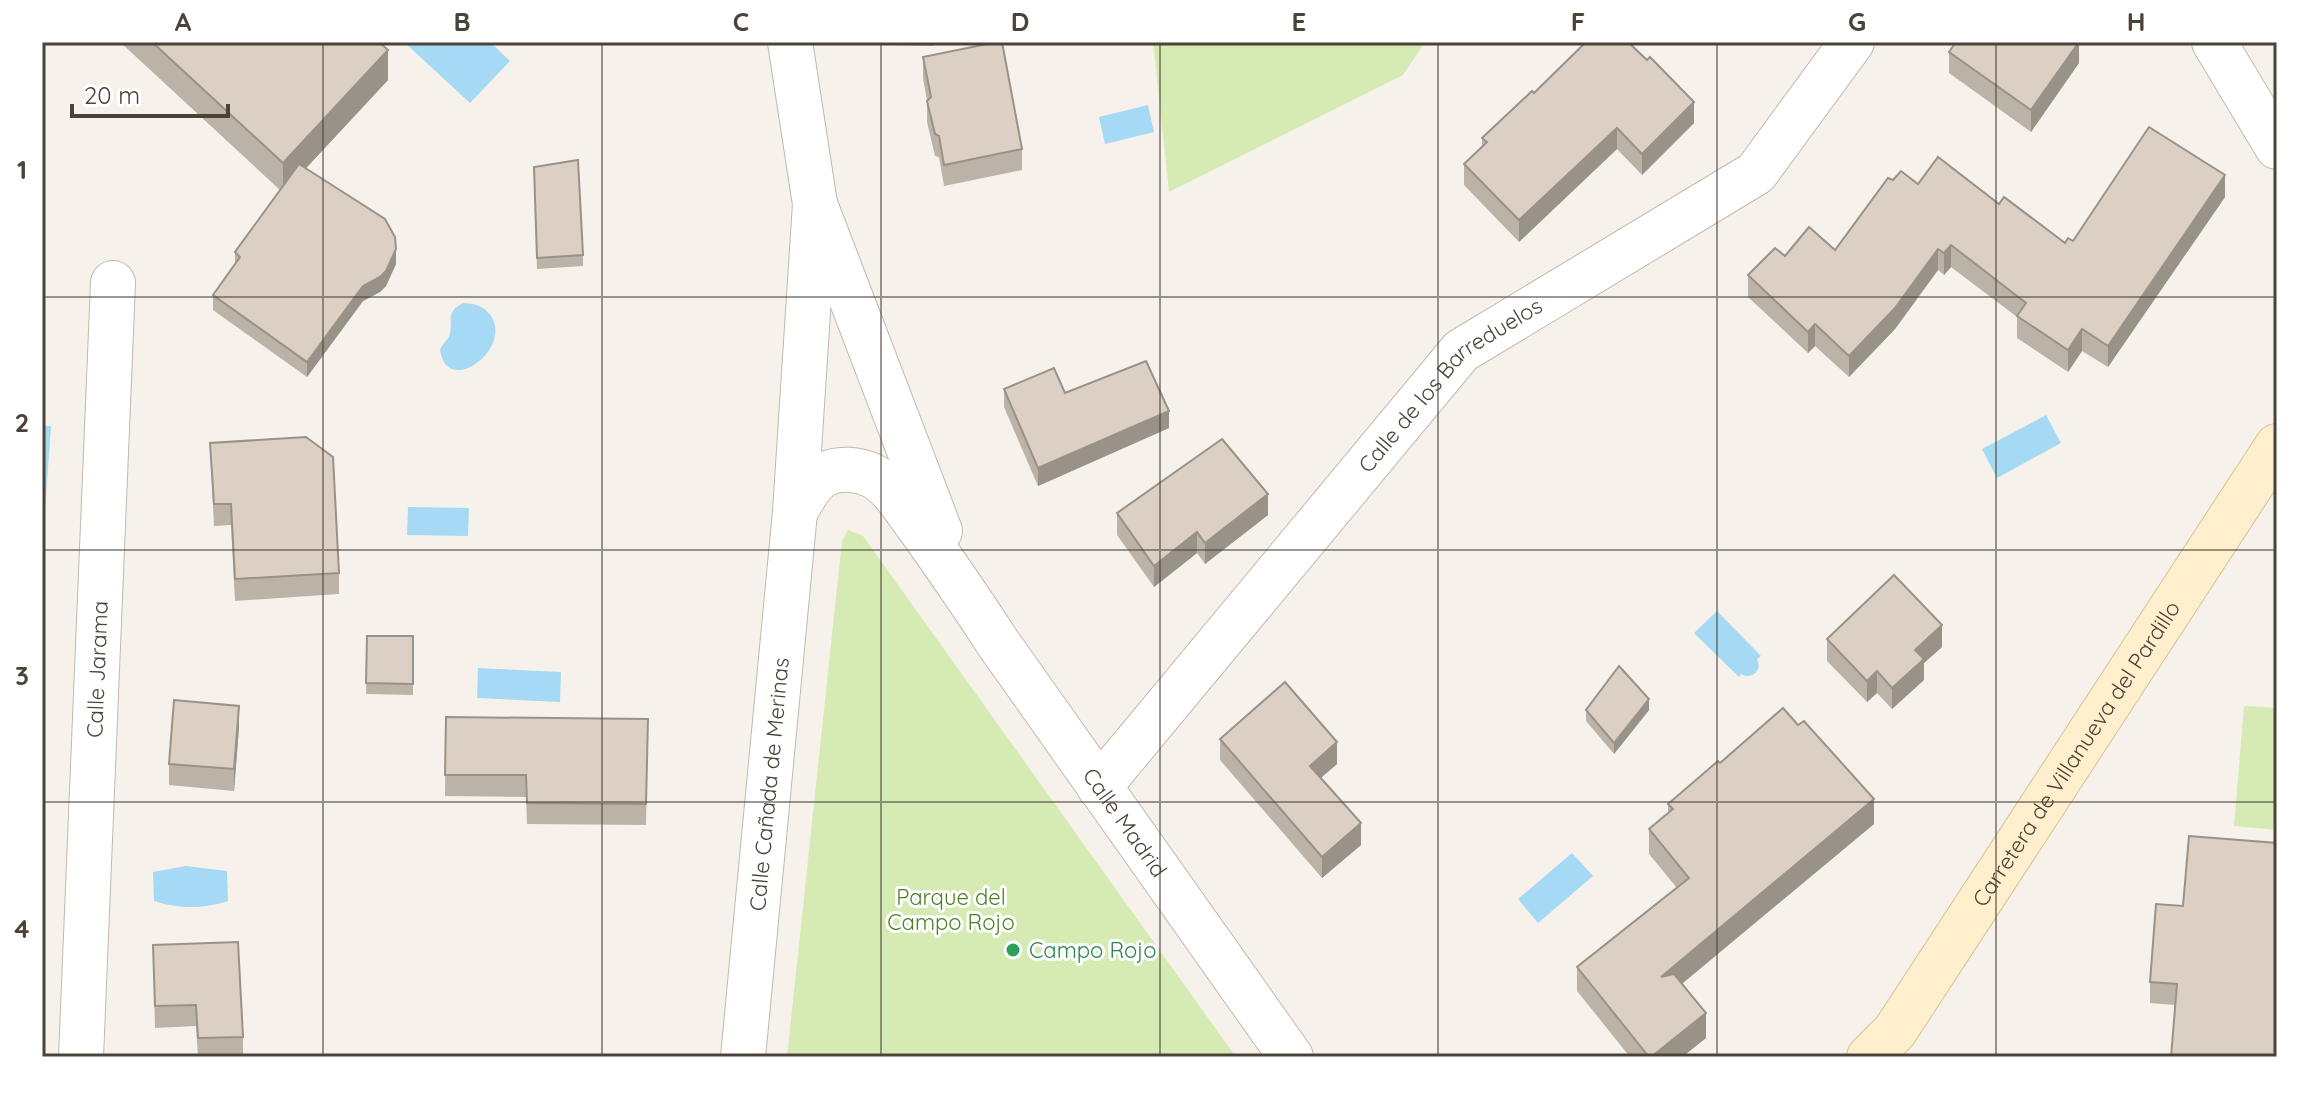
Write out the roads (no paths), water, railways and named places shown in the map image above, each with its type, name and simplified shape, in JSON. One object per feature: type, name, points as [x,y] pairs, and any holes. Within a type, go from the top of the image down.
[{"type":"street","points":[[790,42],[815,204]]},
{"type":"street","name":"Calle de los Barreduelos","points":[[1099,787],[1461,351],[1756,173],[1852,42]]},
{"type":"street","points":[[2214,42],[2277,147]]},
{"type":"street","name":"Calle Cañada de Merinas","points":[[743,1057],[795,512],[815,204]]},
{"type":"street","name":"Calle Madrid","points":[[815,204],[961,585]]},
{"type":"street","name":"Calle Jarama","points":[[81,1057],[113,283]]},
{"type":"street","name":"Carretera de Villanueva del Pardillo","points":[[1869,1057],[1895,1031],[2277,446]]},
{"type":"street","name":"Calle Madrid","points":[[795,512],[814,482],[825,474],[855,469],[875,477],[896,497],[1291,1057]]},
{"type":"water","points":[[404,42],[490,42],[510,61],[470,103]]},
{"type":"water","points":[[1148,105],[1154,132],[1105,144],[1099,117]]},
{"type":"water","points":[[463,303],[475,304],[485,310],[491,316],[495,329],[493,342],[486,354],[465,369],[454,370],[445,364],[440,350],[449,335],[452,313]]},
{"type":"water","points":[[2046,415],[2061,443],[1997,478],[1982,449]]},
{"type":"water","points":[[42,426],[51,426],[45,509],[42,508]]},
{"type":"water","points":[[408,507],[469,508],[468,536],[407,535]]},
{"type":"water","points":[[1717,611],[1761,656],[1757,659],[1759,666],[1753,675],[1741,674],[1739,677],[1694,633]]},
{"type":"water","points":[[478,668],[561,672],[560,702],[477,698]]},
{"type":"water","points":[[1572,853],[1593,876],[1538,923],[1518,899]]},
{"type":"water","points":[[186,866],[227,871],[228,901],[191,907],[154,901],[153,872]]},
{"type":"place","name":"Campo Rojo","points":[[1013,950]]},
{"type":"park label","name":"Parque del Campo Rojo","points":[[951,910]]}]
